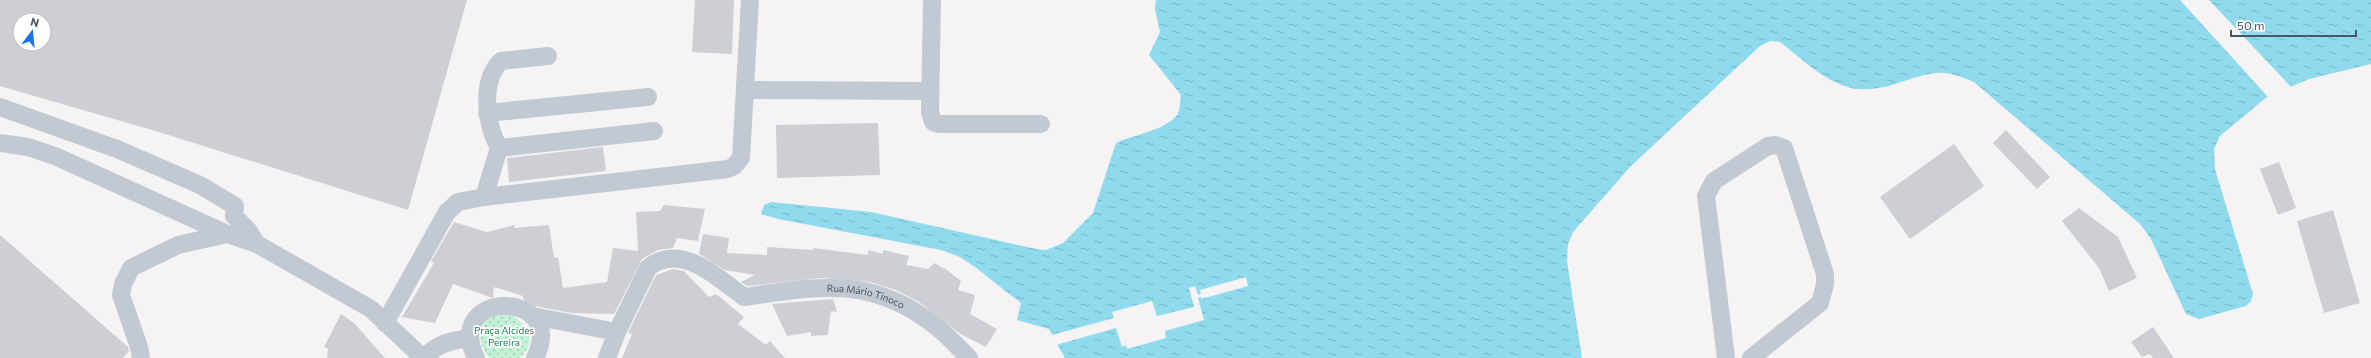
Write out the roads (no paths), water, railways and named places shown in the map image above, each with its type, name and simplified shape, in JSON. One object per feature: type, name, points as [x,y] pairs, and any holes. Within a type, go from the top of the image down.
[{"type":"street","points":[[385,322],[447,212],[458,202],[484,197],[728,169],[734,166],[741,158],[750,0]]},
{"type":"street","points":[[932,0],[930,91],[931,118],[933,122],[938,124],[1041,124]]},
{"type":"street","points":[[484,197],[499,148],[492,136],[487,114],[490,76],[497,65],[502,61],[548,56]]},
{"type":"street","points":[[745,90],[930,91]]},
{"type":"street","points":[[487,114],[648,97]]},
{"type":"street","points":[[0,108],[117,149],[219,194],[235,206],[234,216],[248,230],[257,244]]},
{"type":"street","points":[[499,148],[654,131]]},
{"type":"street","points":[[0,143],[28,147],[55,156],[227,234],[257,244],[371,309],[424,358],[433,348],[444,342],[470,338]]},
{"type":"street","points":[[1726,358],[1706,196],[1714,181],[1768,146],[1775,145],[1784,148],[1825,274],[1826,284],[1820,303],[1752,358]]},
{"type":"street","points":[[141,358],[139,347],[121,295],[123,284],[131,268],[178,245],[227,234]]},
{"type":"street","name":"Rua Mário Tinoco","points":[[617,332],[648,268],[656,262],[674,259],[696,264],[744,297],[813,288],[863,290],[886,297],[907,306],[938,329],[969,358]]},
{"type":"street","points":[[476,358],[471,349],[470,338],[472,326],[479,316],[488,309],[499,304],[522,308],[532,316],[538,326],[541,338],[539,349],[535,358]]},
{"type":"street","points":[[532,316],[617,332],[607,358]]},
{"type":"water","points":[[1156,0],[2371,0],[2371,64],[2309,79],[2267,97],[2220,136],[2214,149],[2215,169],[2253,294],[2251,301],[2246,306],[2199,319],[2186,314],[2151,239],[2140,224],[1974,82],[1951,74],[1936,73],[1878,88],[1858,89],[1847,87],[1816,71],[1780,42],[1770,41],[1760,46],[1631,166],[1573,232],[1568,244],[1567,261],[1582,358],[1065,358],[1049,329],[1017,320],[1021,303],[960,257],[941,250],[778,219],[761,214],[764,205],[771,202],[871,212],[1036,249],[1046,250],[1063,243],[1093,213],[1116,143],[1161,127],[1175,117],[1179,111],[1181,95],[1149,55],[1160,32],[1155,9]]},
{"type":"park label","name":"Praça Alcides Pereira","points":[[504,336]]}]
